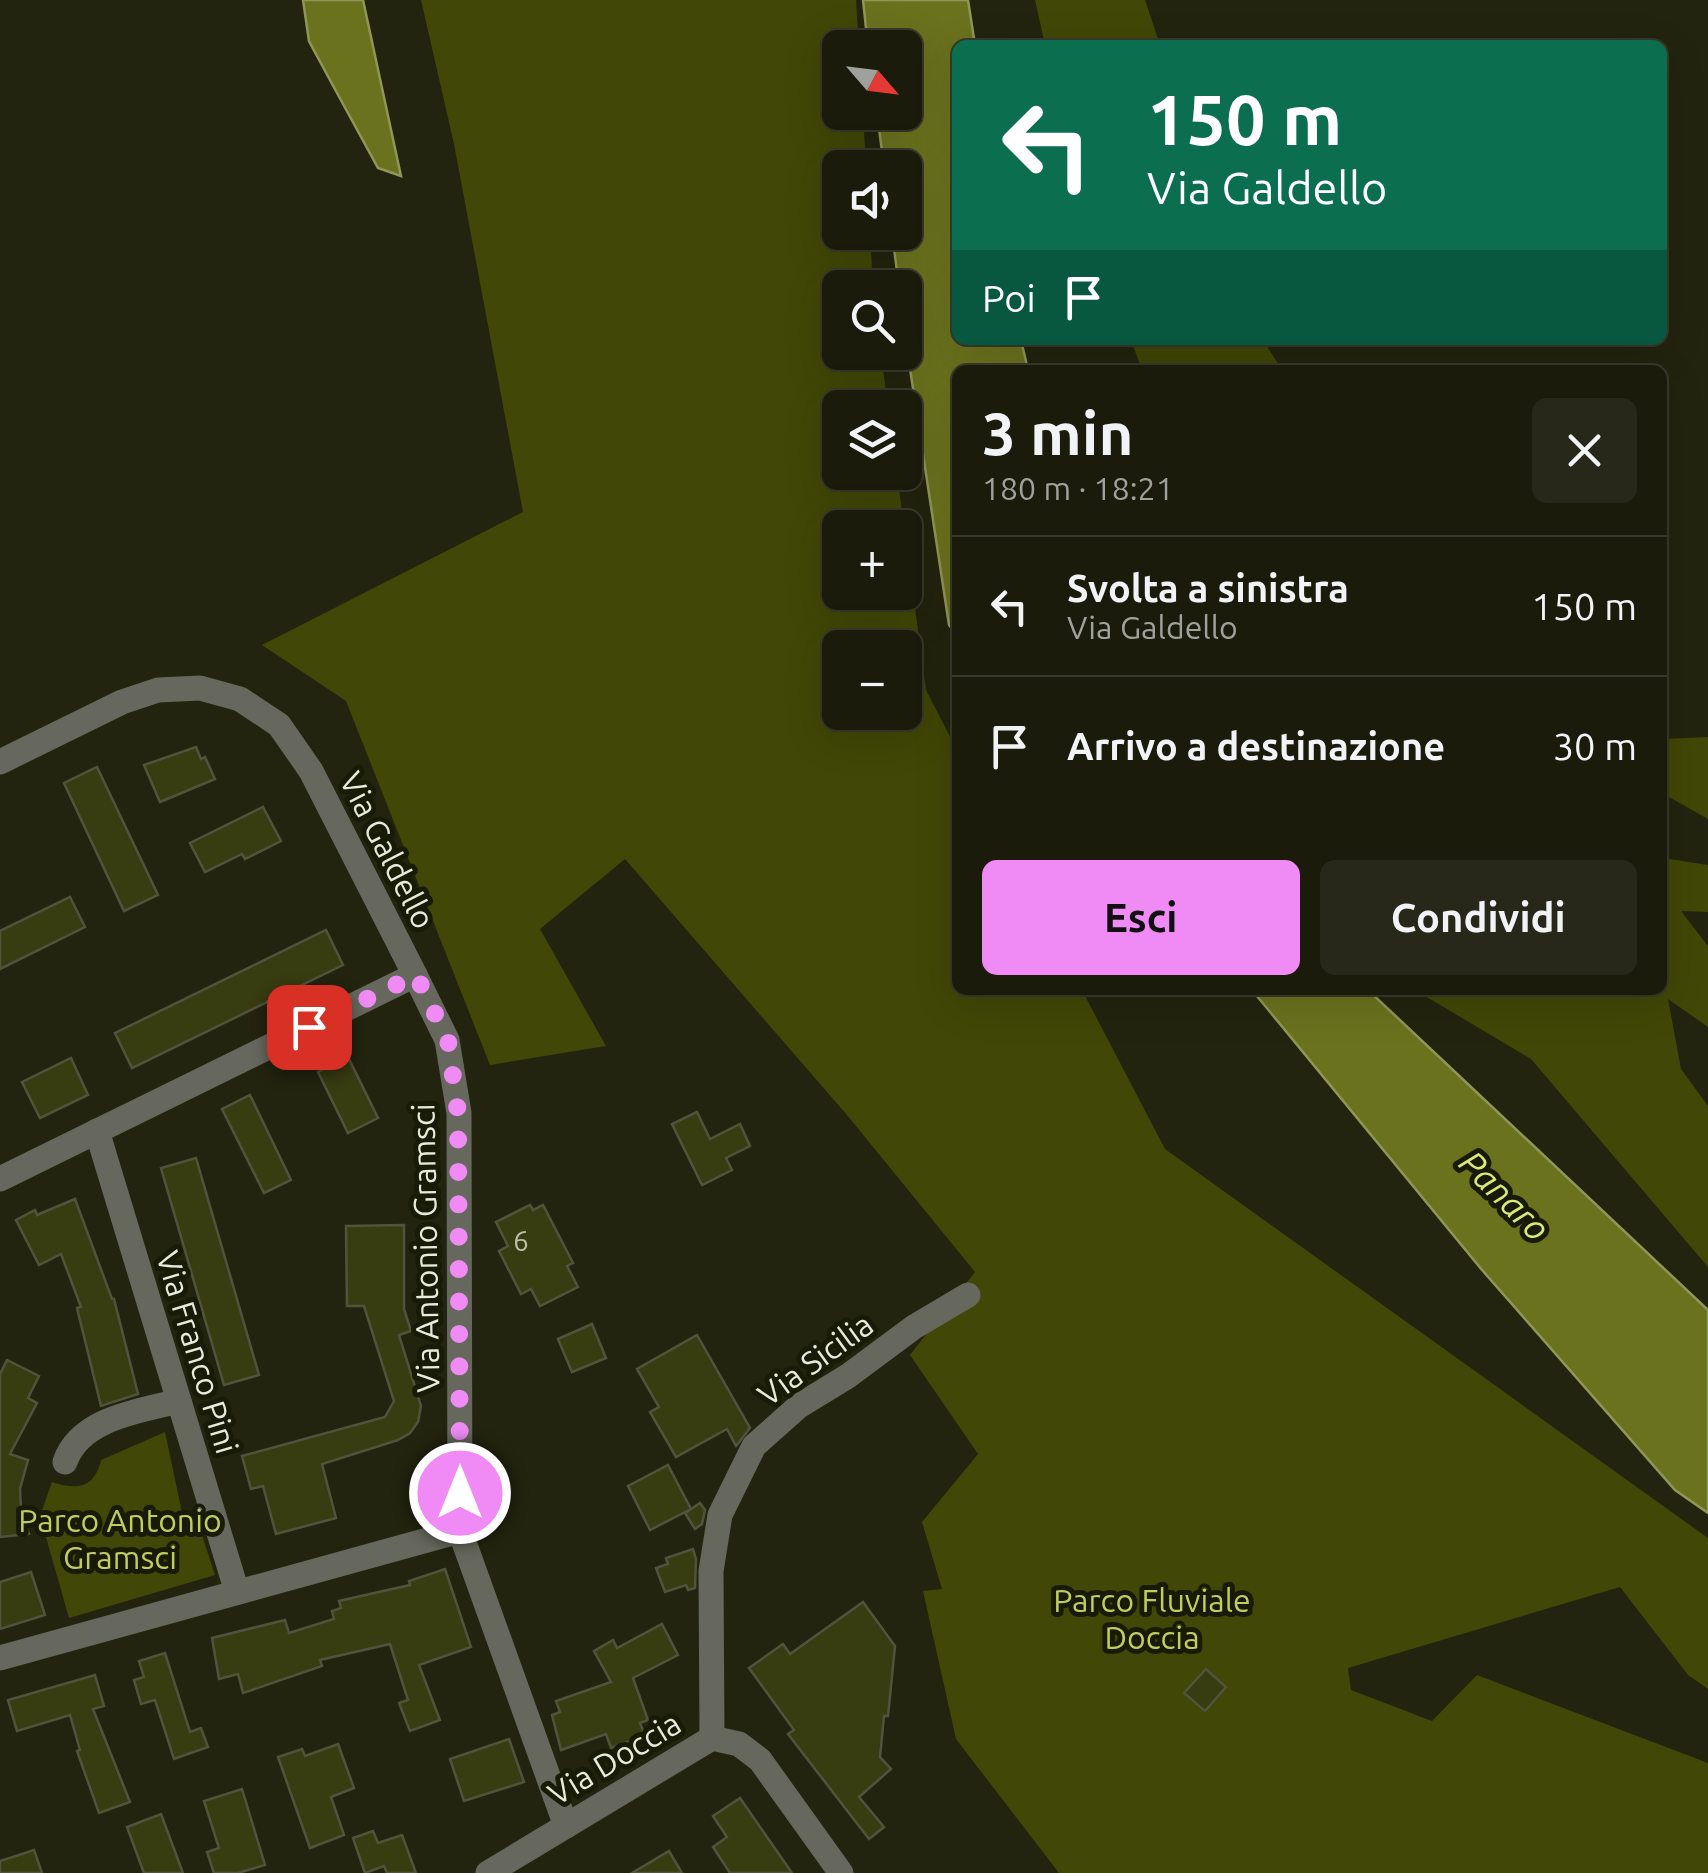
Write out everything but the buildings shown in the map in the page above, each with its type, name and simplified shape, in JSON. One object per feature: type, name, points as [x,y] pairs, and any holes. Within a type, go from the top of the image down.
[{"type":"street","name":"Via Galdello","points":[[0,762],[122,702],[158,690],[200,688],[240,699],[278,725],[311,770],[416,975],[0,1179]]},
{"type":"street","name":"Via Antonio Gramsci","points":[[416,975],[448,1040],[458,1113],[460,1531],[566,1826]]},
{"type":"street","name":"Via Franco Pini","points":[[97,1131],[236,1592]]},
{"type":"street","name":"Via Sicilia","points":[[712,1738],[711,1571],[720,1515],[754,1446],[798,1406],[968,1295]]},
{"type":"street","points":[[66,1462],[80,1438],[100,1424],[179,1400]]},
{"type":"street","points":[[0,1658],[460,1531]]},
{"type":"street","name":"Via Doccia","points":[[488,1873],[712,1738],[739,1744],[760,1760],[841,1873]]},
{"type":"green space","name":"Parco Fluviale Doccia","points":[[421,0],[856,0],[858,30],[822,30],[822,130],[864,130],[865,150],[822,150],[822,250],[871,250],[872,270],[822,270],[822,370],[883,370],[886,390],[822,390],[822,490],[899,490],[902,510],[822,510],[822,610],[915,610],[918,630],[822,630],[822,730],[922,730],[922,660],[926,690],[952,740],[952,995],[1085,995],[1165,1149],[1708,1538],[1708,1689],[1688,1675],[1620,1587],[1348,1668],[1351,1690],[1432,1721],[1477,1675],[1708,1763],[1708,1873],[1059,1873],[956,1739],[923,1591],[942,1589],[922,1522],[978,1454],[910,1355],[975,1272],[847,1115],[625,859],[540,929],[606,1046],[490,1065],[346,701],[262,645],[523,512],[454,144]]},
{"type":"green space","points":[[1035,0],[1145,0],[1158,40],[1044,40]]},
{"type":"green space","points":[[1133,345],[1266,345],[1279,365],[1140,365]]},
{"type":"green space","points":[[1708,737],[1708,819],[1667,796],[1667,739]]},
{"type":"green space","points":[[1667,859],[1708,865],[1708,912],[1681,911],[1708,946],[1708,1027],[1668,999],[1681,1069],[1708,1106],[1708,1267],[1531,1059],[1423,995],[1667,995]]},
{"type":"green space","name":"Parco Antonio Gramsci","points":[[165,1432],[187,1536],[201,1532],[215,1575],[69,1618],[40,1516],[52,1482],[83,1485],[94,1477],[101,1460]]},
{"type":"water","points":[[303,0],[363,0],[401,176],[378,168],[309,41]]},
{"type":"water","points":[[863,0],[968,0],[974,40],[952,40],[952,345],[1022,345],[1027,365],[952,365],[952,629],[922,447],[922,390],[913,390],[910,370],[922,370],[922,270],[897,270],[894,250],[922,250],[922,150],[882,150],[879,130],[922,130],[922,30],[866,30]]},
{"type":"water","name":"Panaro","points":[[1256,995],[1373,995],[1708,1310],[1708,1513],[1675,1490],[1482,1270]]},
{"type":"route","points":[[309,1027],[416,975],[448,1040],[458,1113],[460,1493]]}]
